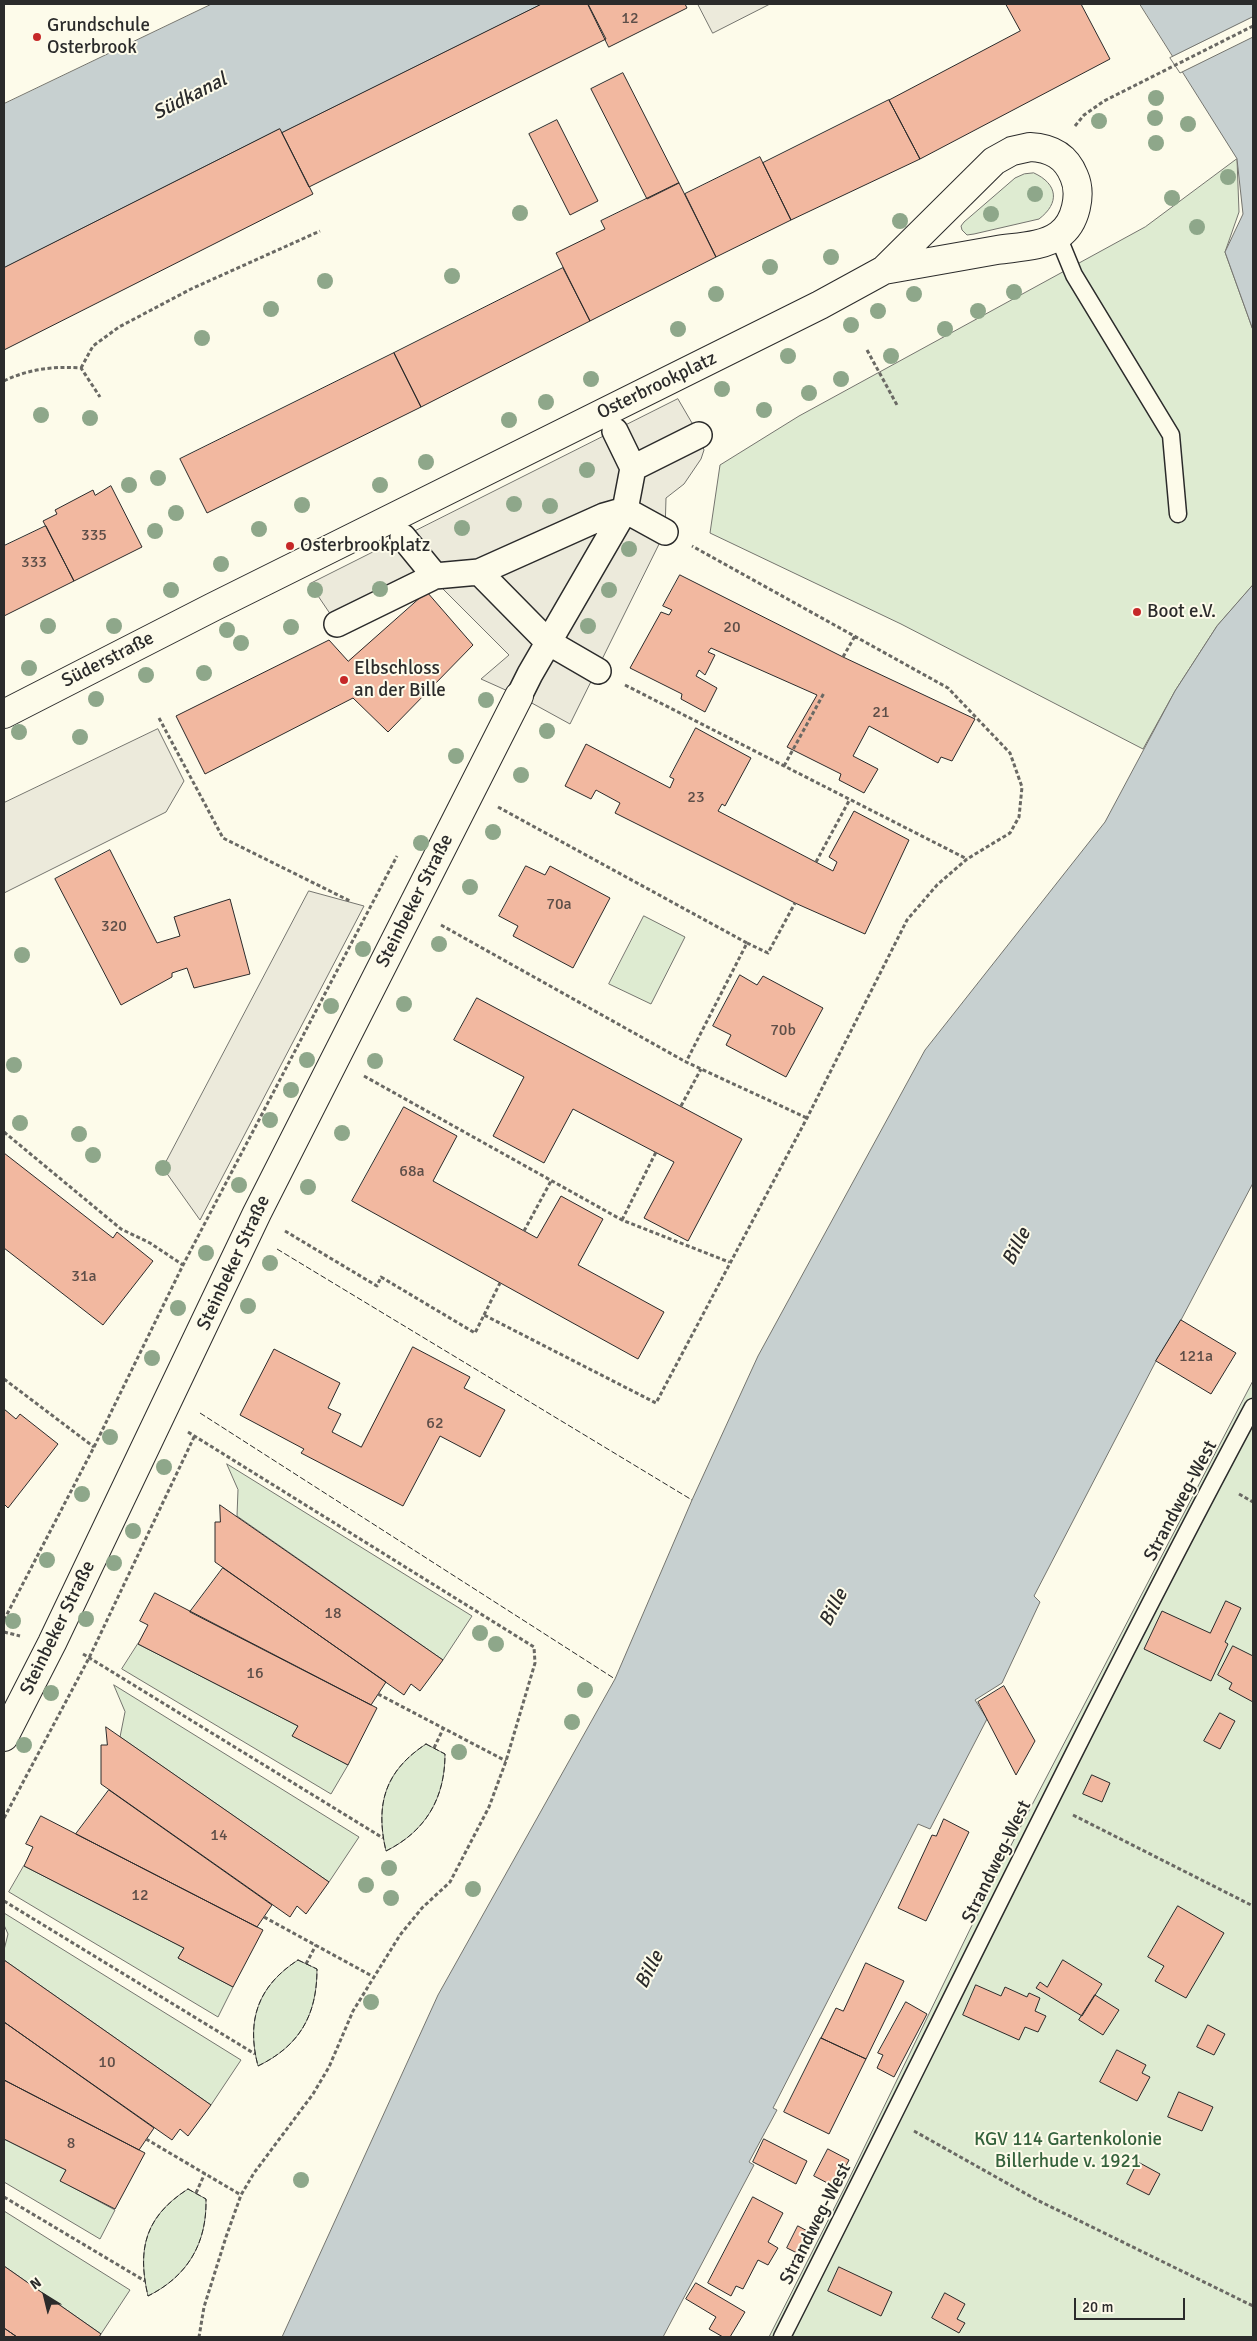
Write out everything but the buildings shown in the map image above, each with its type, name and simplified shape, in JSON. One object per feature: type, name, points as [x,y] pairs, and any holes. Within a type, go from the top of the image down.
[{"type":"street","name":"Osterbrookplatz","points":[[213,607],[820,305],[884,270],[994,161],[1012,151],[1030,147],[1052,150]]},
{"type":"street","points":[[1052,150],[1070,167],[1076,181],[1078,197],[1074,216],[1058,236]]},
{"type":"street","name":"Osterbrookplatz","points":[[884,270],[1033,244],[1058,236]]},
{"type":"street","points":[[469,791],[548,642],[625,510],[633,468],[615,430]]},
{"type":"street","points":[[633,468],[699,435]]},
{"type":"street","points":[[337,624],[434,576],[479,572],[604,516],[625,510],[665,532]]},
{"type":"street","points":[[403,537],[434,576]]},
{"type":"street","points":[[479,572],[548,642],[598,671]]},
{"type":"street","name":"Süderstraße","points":[[4,714],[213,607]]},
{"type":"street","name":"Steinbeker Straße","points":[[4,1737],[56,1635],[161,1418],[257,1213],[413,909],[469,791]]},
{"type":"lane","points":[[1058,236],[1074,275],[1171,435],[1178,514]]},
{"type":"lane","name":"Strandweg-West","points":[[782,2337],[1048,1802],[1175,1553],[1253,1407]]},
{"type":"path","points":[[1052,150],[1084,115],[1104,101],[1253,26]]},
{"type":"path","points":[[80,368],[93,346],[119,327],[191,289],[320,231]]},
{"type":"path","points":[[867,350],[897,406]]},
{"type":"path","points":[[4,381],[17,375],[56,366],[80,368]]},
{"type":"path","points":[[80,368],[100,398]]},
{"type":"path","points":[[484,1315],[656,1403],[729,1262],[807,1118],[908,920],[937,885],[967,859],[1010,833],[1019,816],[1022,787],[1010,753],[948,688],[665,532]]},
{"type":"path","points":[[843,657],[855,636]]},
{"type":"path","points":[[598,671],[967,859]]},
{"type":"path","points":[[784,766],[824,694]]},
{"type":"path","points":[[159,718],[223,838],[350,902]]},
{"type":"path","points":[[469,791],[768,953],[795,903]]},
{"type":"path","points":[[816,862],[850,799]]},
{"type":"path","points":[[4,1620],[94,1447],[183,1265],[398,855]]},
{"type":"path","points":[[413,909],[686,1062],[807,1118]]},
{"type":"path","points":[[686,1062],[747,943]]},
{"type":"path","points":[[335,1060],[622,1220],[729,1262]]},
{"type":"path","points":[[681,1106],[701,1069]]},
{"type":"path","points":[[4,1132],[121,1229],[150,1243],[183,1265]]},
{"type":"path","points":[[622,1220],[656,1152]]},
{"type":"path","points":[[524,1231],[551,1181]]},
{"type":"path","points":[[257,1213],[377,1286],[381,1277],[475,1333],[500,1282]]},
{"type":"path","points":[[4,1379],[94,1447]]},
{"type":"path","points":[[161,1418],[195,1435],[534,1648],[534,1663],[506,1761],[489,1807],[450,1882],[422,1908],[400,1935],[372,1976],[353,2011],[329,2067],[313,2094],[254,2173],[241,2195],[204,2307],[199,2337]]},
{"type":"path","points":[[4,1818],[89,1658],[195,1435]]},
{"type":"path","points":[[56,1635],[89,1658],[383,1838]]},
{"type":"path","points":[[378,1694],[506,1761]]},
{"type":"path","points":[[434,1748],[444,1728]]},
{"type":"path","points":[[1048,1802],[1253,1906]]},
{"type":"path","points":[[4,1901],[255,2054]]},
{"type":"path","points":[[264,1917],[372,1976]]},
{"type":"path","points":[[306,1964],[316,1945]]},
{"type":"path","points":[[892,2119],[1037,2200],[1253,2306]]},
{"type":"path","points":[[146,2139],[241,2195]]},
{"type":"path","points":[[196,2193],[205,2173]]},
{"type":"path","points":[[4,2197],[145,2281]]},
{"type":"green space","points":[[1237,159],[1239,212],[1225,252],[1253,330],[1253,585],[1217,626],[1175,691],[1143,749],[901,624],[710,533],[720,465],[799,416],[1145,227]]},
{"type":"green space","points":[[1034,173],[1048,183],[1052,188],[1053,194],[1050,207],[1039,219],[967,235],[962,230],[961,226],[964,222],[1015,178],[1024,174]]},
{"type":"green space","points":[[644,916],[685,937],[651,1004],[609,984]]},
{"type":"green space","name":"KGV 114 Gartenkolonie Billerhude v. 1921","points":[[1253,1381],[1253,2337],[769,2337],[847,2183],[1007,1853]]},
{"type":"green space","points":[[227,1464],[472,1616],[443,1660],[237,1516],[238,1490]]},
{"type":"green space","points":[[138,1644],[298,1726],[293,1736],[348,1765],[331,1794],[122,1669]]},
{"type":"green space","points":[[114,1685],[359,1837],[329,1882],[120,1737],[125,1712]]},
{"type":"green space","points":[[426,1744],[445,1754],[444,1770],[437,1799],[431,1811],[412,1834],[386,1851],[382,1818],[387,1790],[392,1777],[401,1766],[412,1754]]},
{"type":"green space","points":[[24,1866],[184,1948],[178,1958],[233,1987],[218,2017],[9,1892]]},
{"type":"green space","points":[[4,1913],[241,2060],[211,2105],[4,1960],[4,1950],[8,1934],[4,1925]]},
{"type":"green space","points":[[298,1960],[317,1969],[314,2001],[309,2015],[303,2028],[285,2049],[258,2066],[254,2034],[258,2006],[273,1981]]},
{"type":"green space","points":[[4,2139],[66,2170],[61,2181],[115,2210],[100,2239],[4,2182]]},
{"type":"green space","points":[[188,2189],[206,2199],[203,2230],[199,2244],[184,2268],[174,2279],[148,2296],[145,2279],[144,2249],[148,2235],[162,2210],[173,2199]]},
{"type":"green space","points":[[4,2211],[130,2290],[101,2334],[4,2266]]},
{"type":"shaded area","points":[[698,4],[770,4],[713,33]]},
{"type":"shaded area","name":"Osterbrookplatz","points":[[678,399],[699,435],[704,450],[701,459],[684,484],[666,498],[665,532],[570,724],[519,696],[481,679],[509,655],[438,584],[337,624],[310,584]]},
{"type":"shaded area","points":[[158,729],[184,781],[166,812],[4,893],[4,803]]},
{"type":"shaded area","points":[[309,891],[364,906],[200,1220],[163,1168]]},
{"type":"water","name":"Südkanal","points":[[212,4],[542,4],[282,133],[279,129],[4,268],[4,104]]},
{"type":"water","points":[[1140,4],[1253,4],[1253,330],[1225,252],[1243,214],[1237,159]]},
{"type":"water","name":"Bille","points":[[1253,585],[1253,1183],[1181,1320],[1156,1361],[1034,1596],[1040,1602],[1002,1683],[975,1700],[987,1719],[930,1829],[918,1824],[773,2108],[777,2110],[749,2162],[754,2165],[663,2337],[282,2337],[438,1995],[615,1679],[692,1500],[758,1356],[925,1050],[1105,822],[1175,691],[1217,626]]},
{"type":"pier","points":[[1253,17],[1253,37],[1180,73],[1170,58]]},
{"type":"fence","points":[[277,1249],[692,1500]]},
{"type":"fence","points":[[200,1413],[615,1679]]},
{"type":"fence","points":[[426,1744],[445,1754],[444,1770],[437,1799],[431,1811],[412,1834],[386,1851],[382,1818],[387,1790],[392,1777],[401,1766],[412,1754],[426,1744]]},
{"type":"fence","points":[[298,1960],[317,1969],[314,2001],[309,2015],[295,2039],[285,2049],[258,2066],[254,2034],[258,2006],[273,1981],[298,1960]]},
{"type":"fence","points":[[188,2189],[206,2199],[203,2230],[199,2244],[184,2268],[174,2279],[148,2296],[144,2263],[144,2249],[148,2235],[162,2211],[188,2189]]},
{"type":"place","name":"Grundschule Osterbrook","points":[[37,37]]},
{"type":"place","name":"Osterbrookplatz","points":[[290,546]]},
{"type":"place","name":"Boot e.V.","points":[[1137,612]]},
{"type":"place","name":"Elbschloss an der Bille","points":[[344,680]]}]
